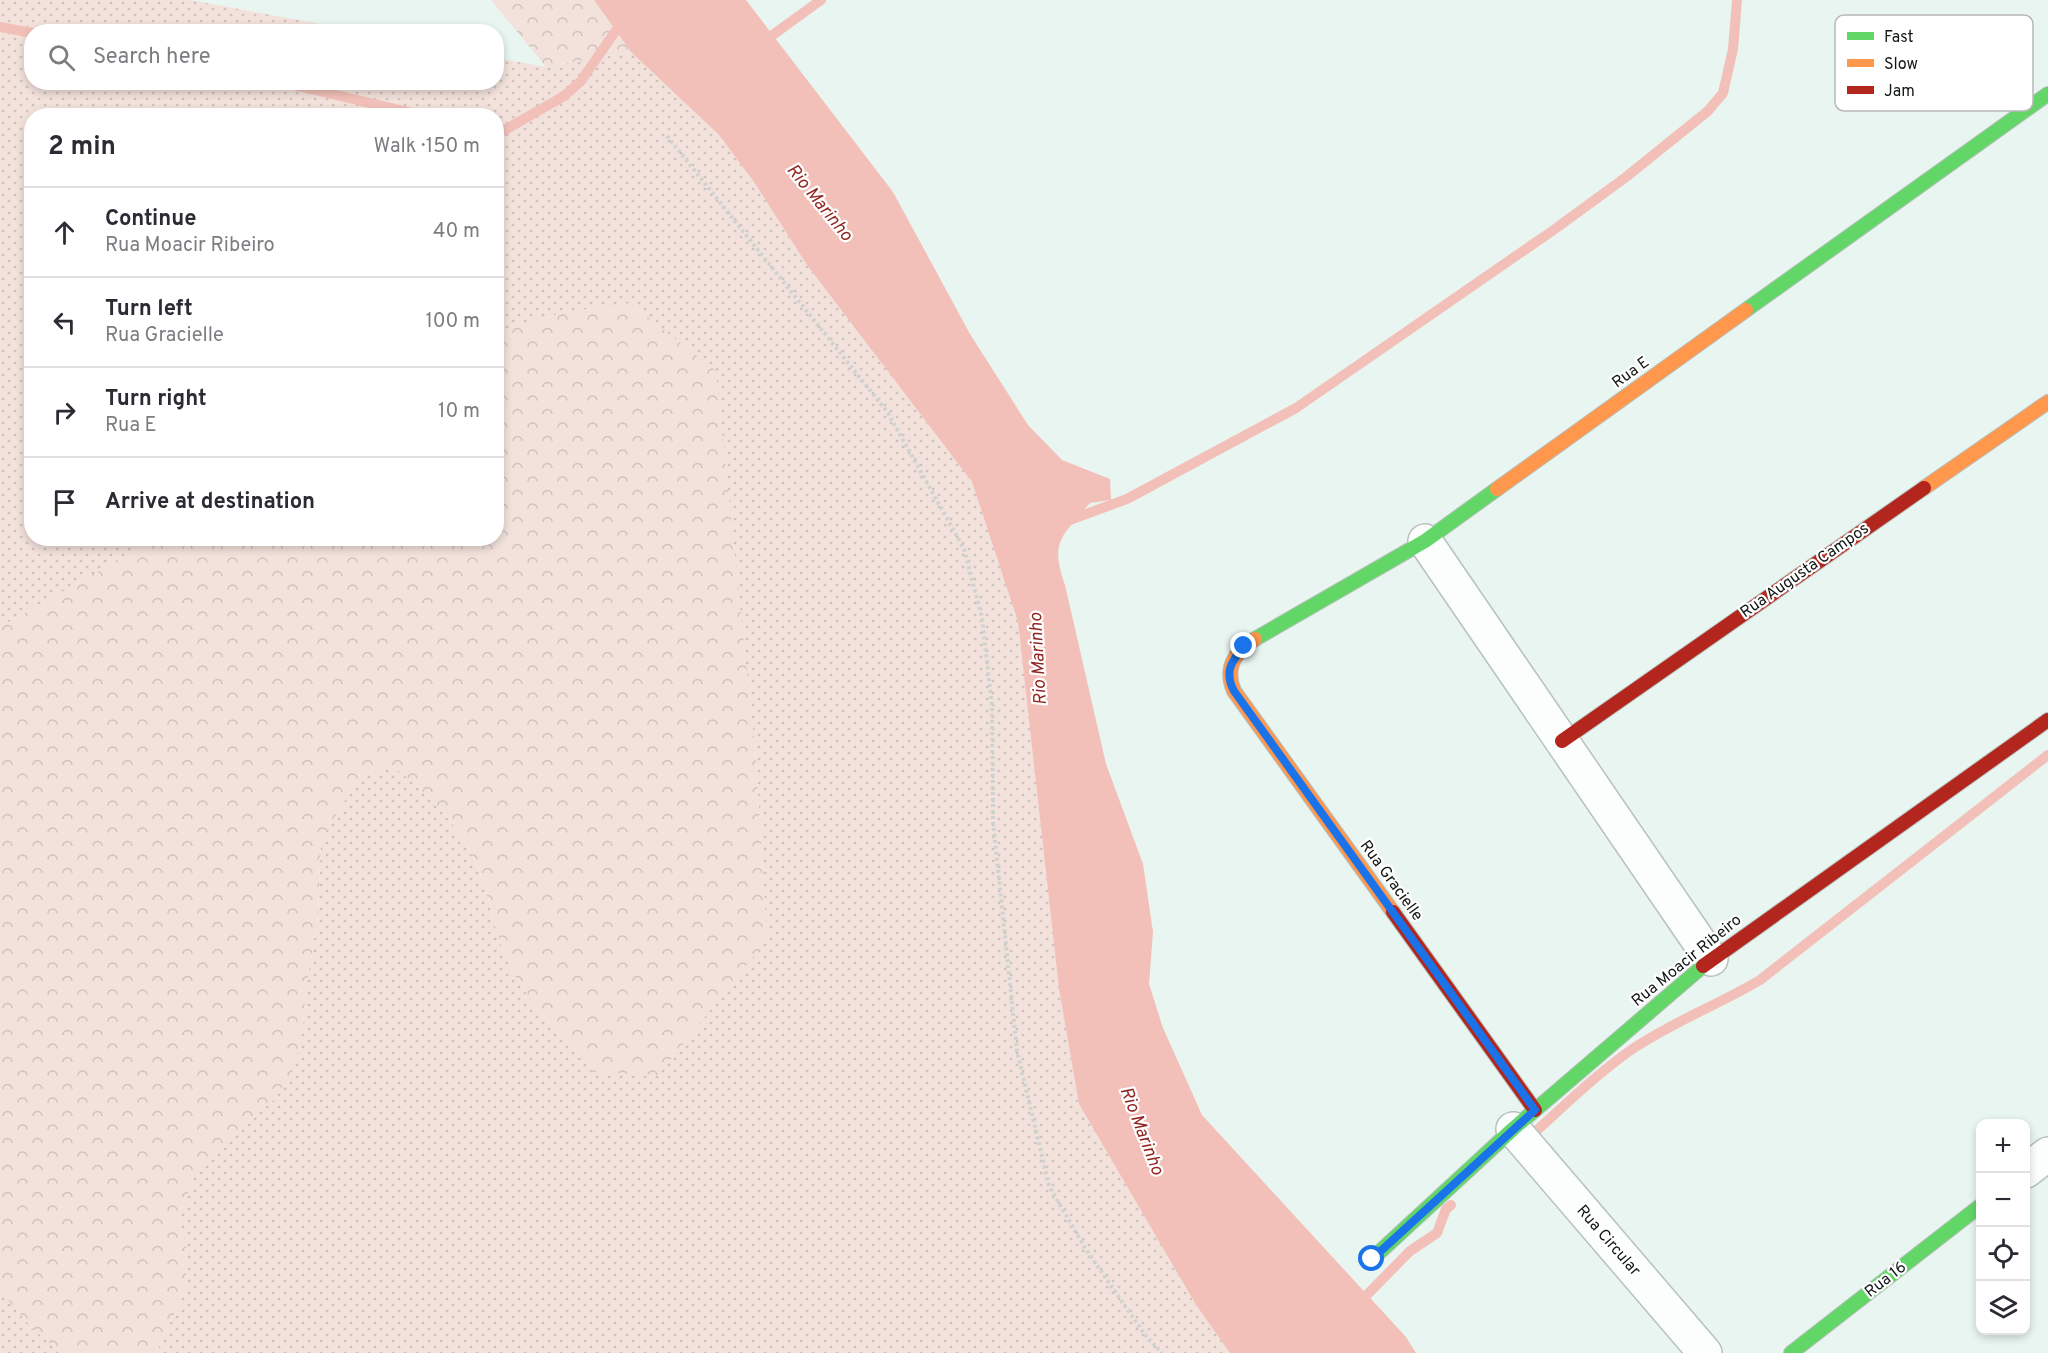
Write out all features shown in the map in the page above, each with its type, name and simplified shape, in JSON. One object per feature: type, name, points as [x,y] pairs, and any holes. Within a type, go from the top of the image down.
[{"type":"street","name":"Rua E","points":[[2033,105],[2048,94]]},
{"type":"street","name":"Rua E","points":[[1228,669],[1244,646],[1425,541],[2024,111]]},
{"type":"street","name":"Rua Augusta Campos","points":[[1562,741],[2048,402]]},
{"type":"street","points":[[1425,541],[1711,959]]},
{"type":"street","name":"Rua Gracielle","points":[[1228,669],[1228,680],[1234,691],[1526,1134]]},
{"type":"street","name":"Rua Moacir Ribeiro","points":[[1372,1259],[1526,1134],[1711,959],[2048,720]]},
{"type":"street","name":"Rua Circular","points":[[1526,1134],[1704,1353]]},
{"type":"street","points":[[2030,1167],[2048,1154]]},
{"type":"street","name":"Rua 16","points":[[1791,1353],[1976,1209]]},
{"type":"path","points":[[667,135],[888,413],[964,549],[982,618],[992,705],[993,821],[1017,1051],[1048,1186],[1092,1258],[1145,1335],[1162,1353]]},
{"type":"green space","points":[[0,0],[190,0],[320,24],[24,24],[24,90],[504,90],[504,59],[546,67],[631,52],[719,135],[754,182],[807,265],[972,482],[1018,622],[1059,989],[1079,1104],[1196,1305],[1230,1353],[156,1353],[186,1289],[187,1252],[179,1218],[192,1179],[245,1124],[275,1099],[303,1027],[306,988],[318,916],[321,840],[360,775],[394,767],[423,791],[448,819],[469,850],[477,867],[500,942],[515,976],[546,1019],[593,1072],[767,940],[756,761],[738,593],[565,312],[504,330],[504,108],[24,108],[24,546],[144,546],[0,627]]},
{"type":"green space","points":[[491,0],[594,0],[631,52],[546,67]]},
{"type":"green space","points":[[630,303],[716,371],[756,761],[767,940],[658,1075],[593,1072],[546,1019],[515,976],[500,942],[478,867],[470,850],[449,819],[423,791],[394,767],[360,775],[321,840],[318,916],[306,988],[303,1027],[295,1066],[275,1099],[245,1124],[192,1180],[179,1218],[187,1252],[186,1289],[156,1353],[62,1353],[34,1330],[0,1291],[0,627],[144,546],[504,546],[504,330],[565,312]]},
{"type":"green space","points":[[0,1291],[34,1330],[62,1353],[0,1353]]},
{"type":"water","name":"Rio Marinho","points":[[594,0],[746,0],[893,192],[970,334],[1028,425],[1062,460],[1110,479],[1111,500],[1090,503],[1061,540],[1058,558],[1106,764],[1143,864],[1153,932],[1149,984],[1163,1028],[1202,1115],[1406,1337],[1416,1353],[1230,1353],[1196,1305],[1079,1104],[1059,989],[1018,622],[972,482],[807,265],[754,182],[719,135],[631,52]]},
{"type":"waterway","points":[[504,130],[564,96],[581,81],[637,0]]},
{"type":"waterway","points":[[763,42],[821,0]]},
{"type":"waterway","points":[[1067,521],[1127,499],[1296,408],[1555,229],[1626,177],[1708,111],[1723,93],[1733,49],[1737,0]]},
{"type":"waterway","points":[[0,27],[24,32]]},
{"type":"waterway","points":[[315,90],[391,108]]},
{"type":"waterway","points":[[1526,1140],[1617,1060],[1663,1031],[1760,980],[2048,755]]},
{"type":"waterway","points":[[1359,1303],[1410,1251],[1437,1233],[1446,1209],[1451,1205]]},
{"type":"traffic: fast","points":[[2033,105],[2048,94]]},
{"type":"traffic: fast","points":[[1746,310],[2024,111]]},
{"type":"traffic: fast","points":[[1255,639],[1425,541],[1497,489]]},
{"type":"traffic: fast","points":[[1372,1259],[1513,1129],[1703,966]]},
{"type":"traffic: fast","points":[[1791,1353],[1976,1209]]},
{"type":"traffic: slow","points":[[1497,489],[1746,310]]},
{"type":"traffic: slow","points":[[1924,488],[2048,402]]},
{"type":"traffic: slow","points":[[1255,639],[1242,649],[1233,661],[1230,675],[1234,691],[1393,912]]},
{"type":"traffic: jam","points":[[1562,741],[1924,488]]},
{"type":"traffic: jam","points":[[1703,966],[2048,720]]},
{"type":"traffic: jam","points":[[1393,912],[1535,1110]]},
{"type":"route","points":[[1244,646],[1234,657],[1228,669],[1228,680],[1234,691],[1535,1110],[1372,1259]]}]
